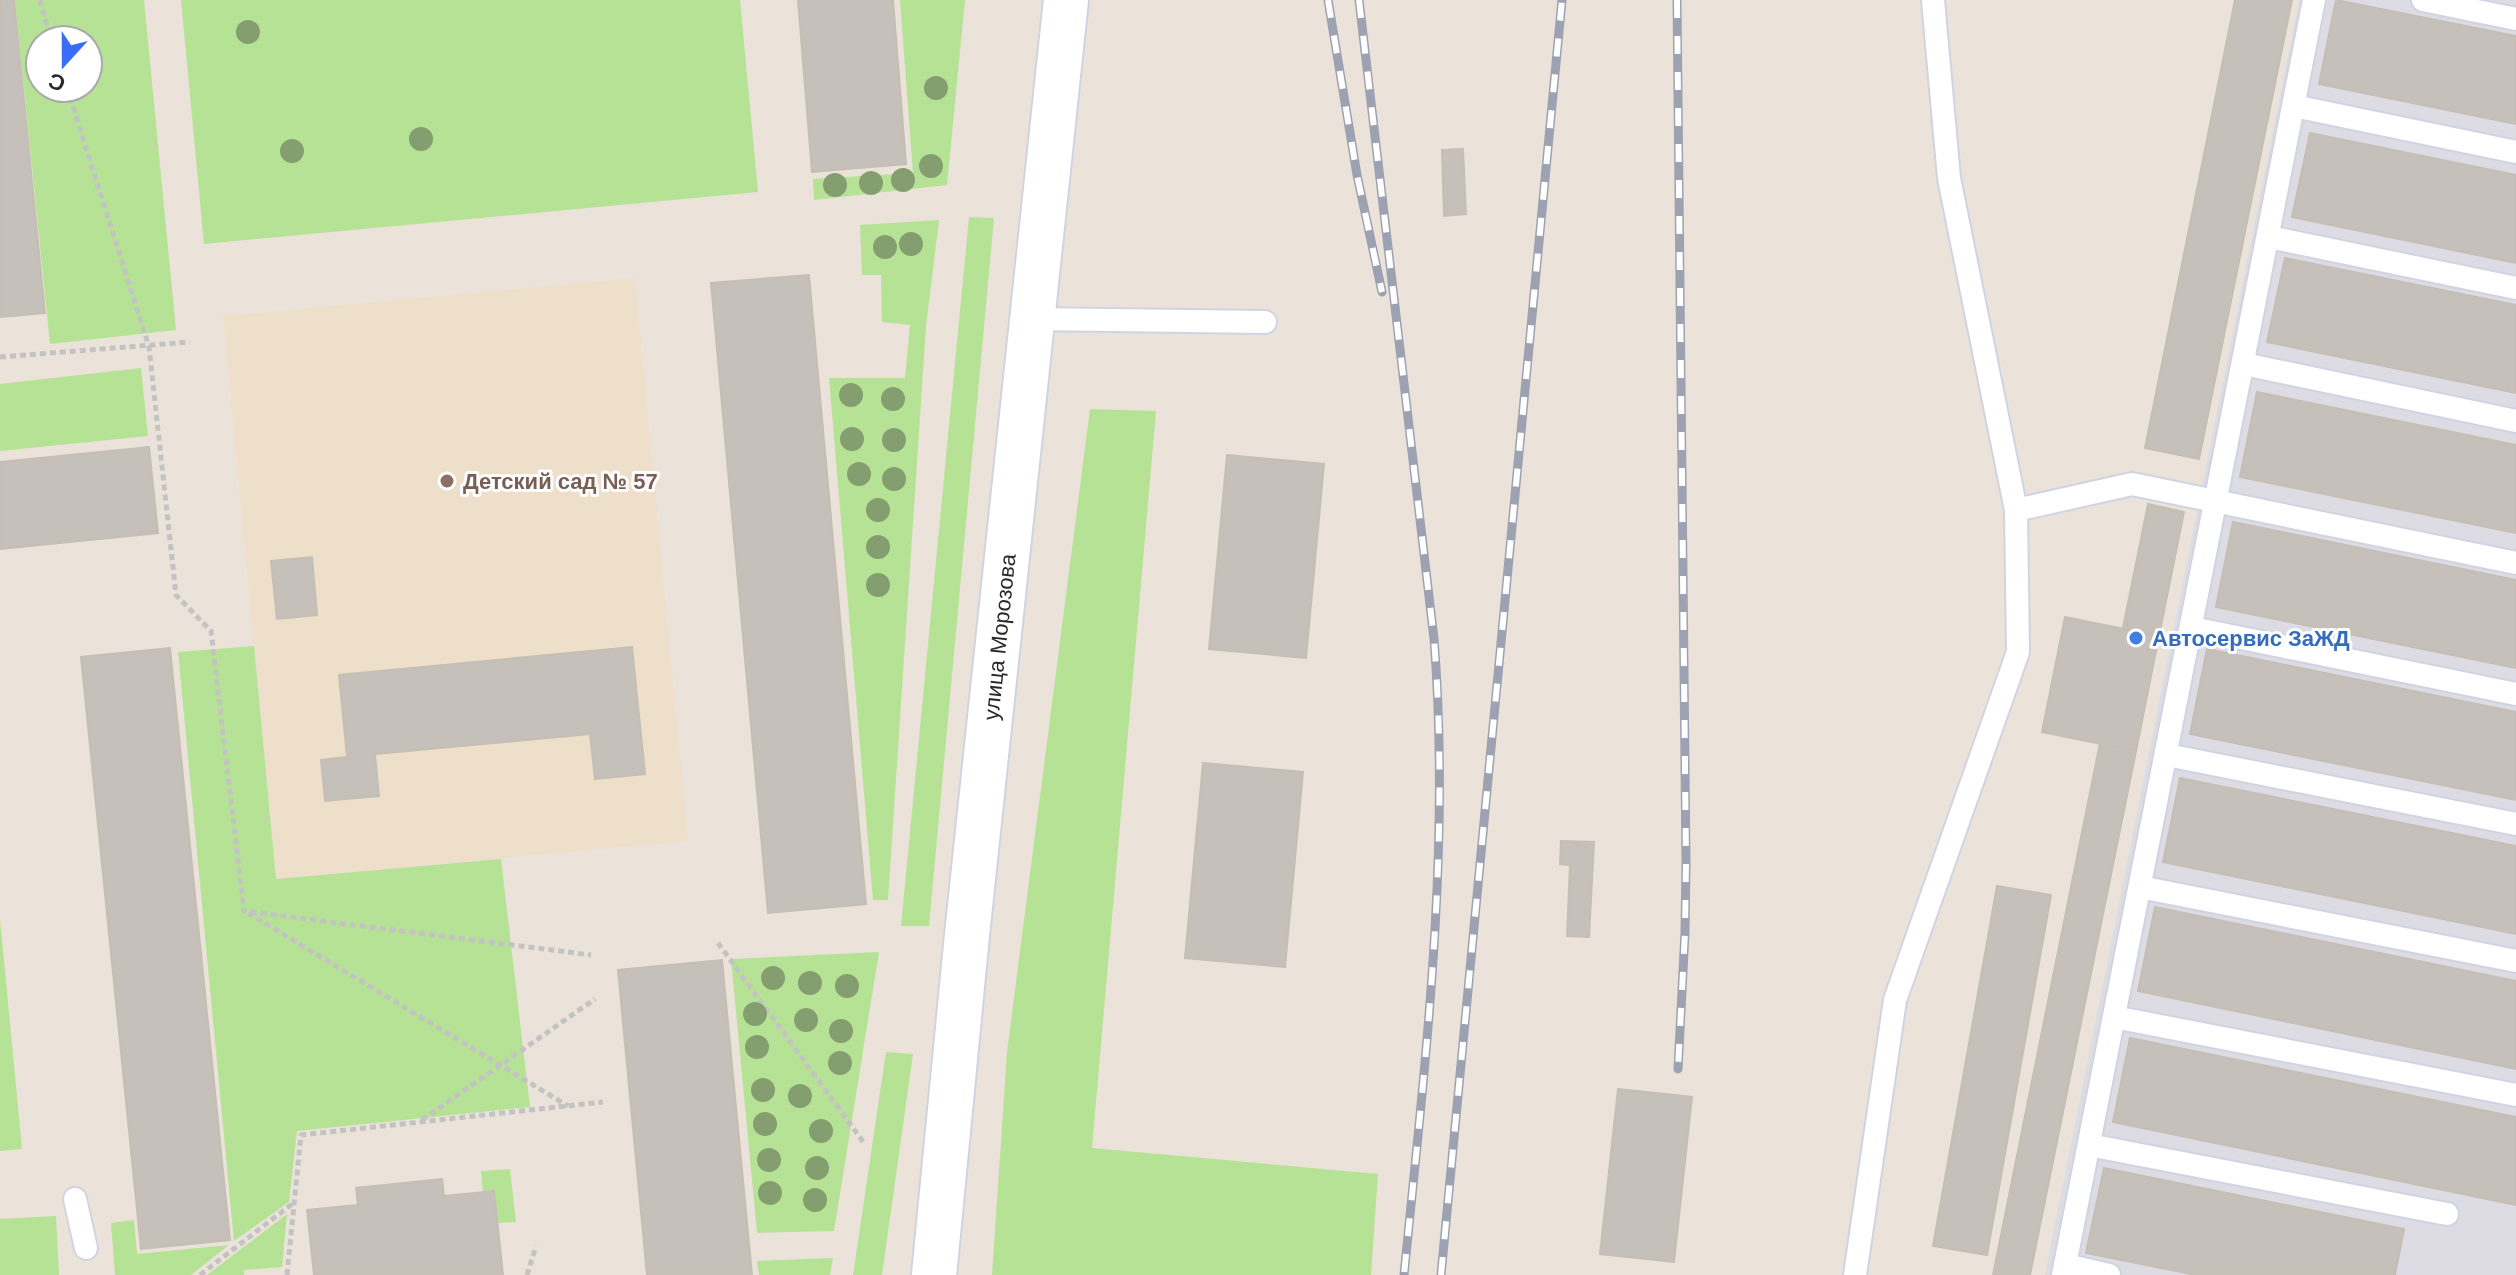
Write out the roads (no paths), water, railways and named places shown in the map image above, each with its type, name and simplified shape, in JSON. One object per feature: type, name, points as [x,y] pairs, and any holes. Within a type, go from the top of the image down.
[{"type":"main road","name":"улица Морозова","points":[[934,1275],[1066,0]]},
{"type":"lane","points":[[1855,1275],[1895,1000],[2018,652],[2016,510],[1949,178],[1933,0]]},
{"type":"lane","points":[[2109,1275],[2064,1270],[2314,0]]},
{"type":"lane","points":[[2423,0],[2516,19]]},
{"type":"lane","points":[[2294,106],[2516,152]]},
{"type":"lane","points":[[2269,237],[2516,288]]},
{"type":"lane","points":[[1032,319],[1265,322]]},
{"type":"lane","points":[[2244,364],[2516,421]]},
{"type":"lane","points":[[2016,510],[2132,484],[2516,563]]},
{"type":"lane","points":[[2192,628],[2516,694]]},
{"type":"lane","points":[[2167,755],[2516,824]]},
{"type":"lane","points":[[2140,887],[2516,961]]},
{"type":"lane","points":[[2114,1017],[2516,1095]]},
{"type":"lane","points":[[2089,1145],[2447,1214]]},
{"type":"lane","points":[[75,1199],[86,1248]]},
{"type":"railway","points":[[1328,0],[1357,175],[1382,292]]},
{"type":"railway","points":[[1359,0],[1434,639],[1438,719],[1438,878],[1427,1037],[1404,1275]]},
{"type":"railway","points":[[1441,1275],[1562,0]]},
{"type":"railway","points":[[1677,0],[1686,862],[1678,1069]]},
{"type":"place","name":"Детский сад № 57","points":[[447,481]]},
{"type":"place","name":"Автосервис ЗаЖД","points":[[2136,638]]}]
